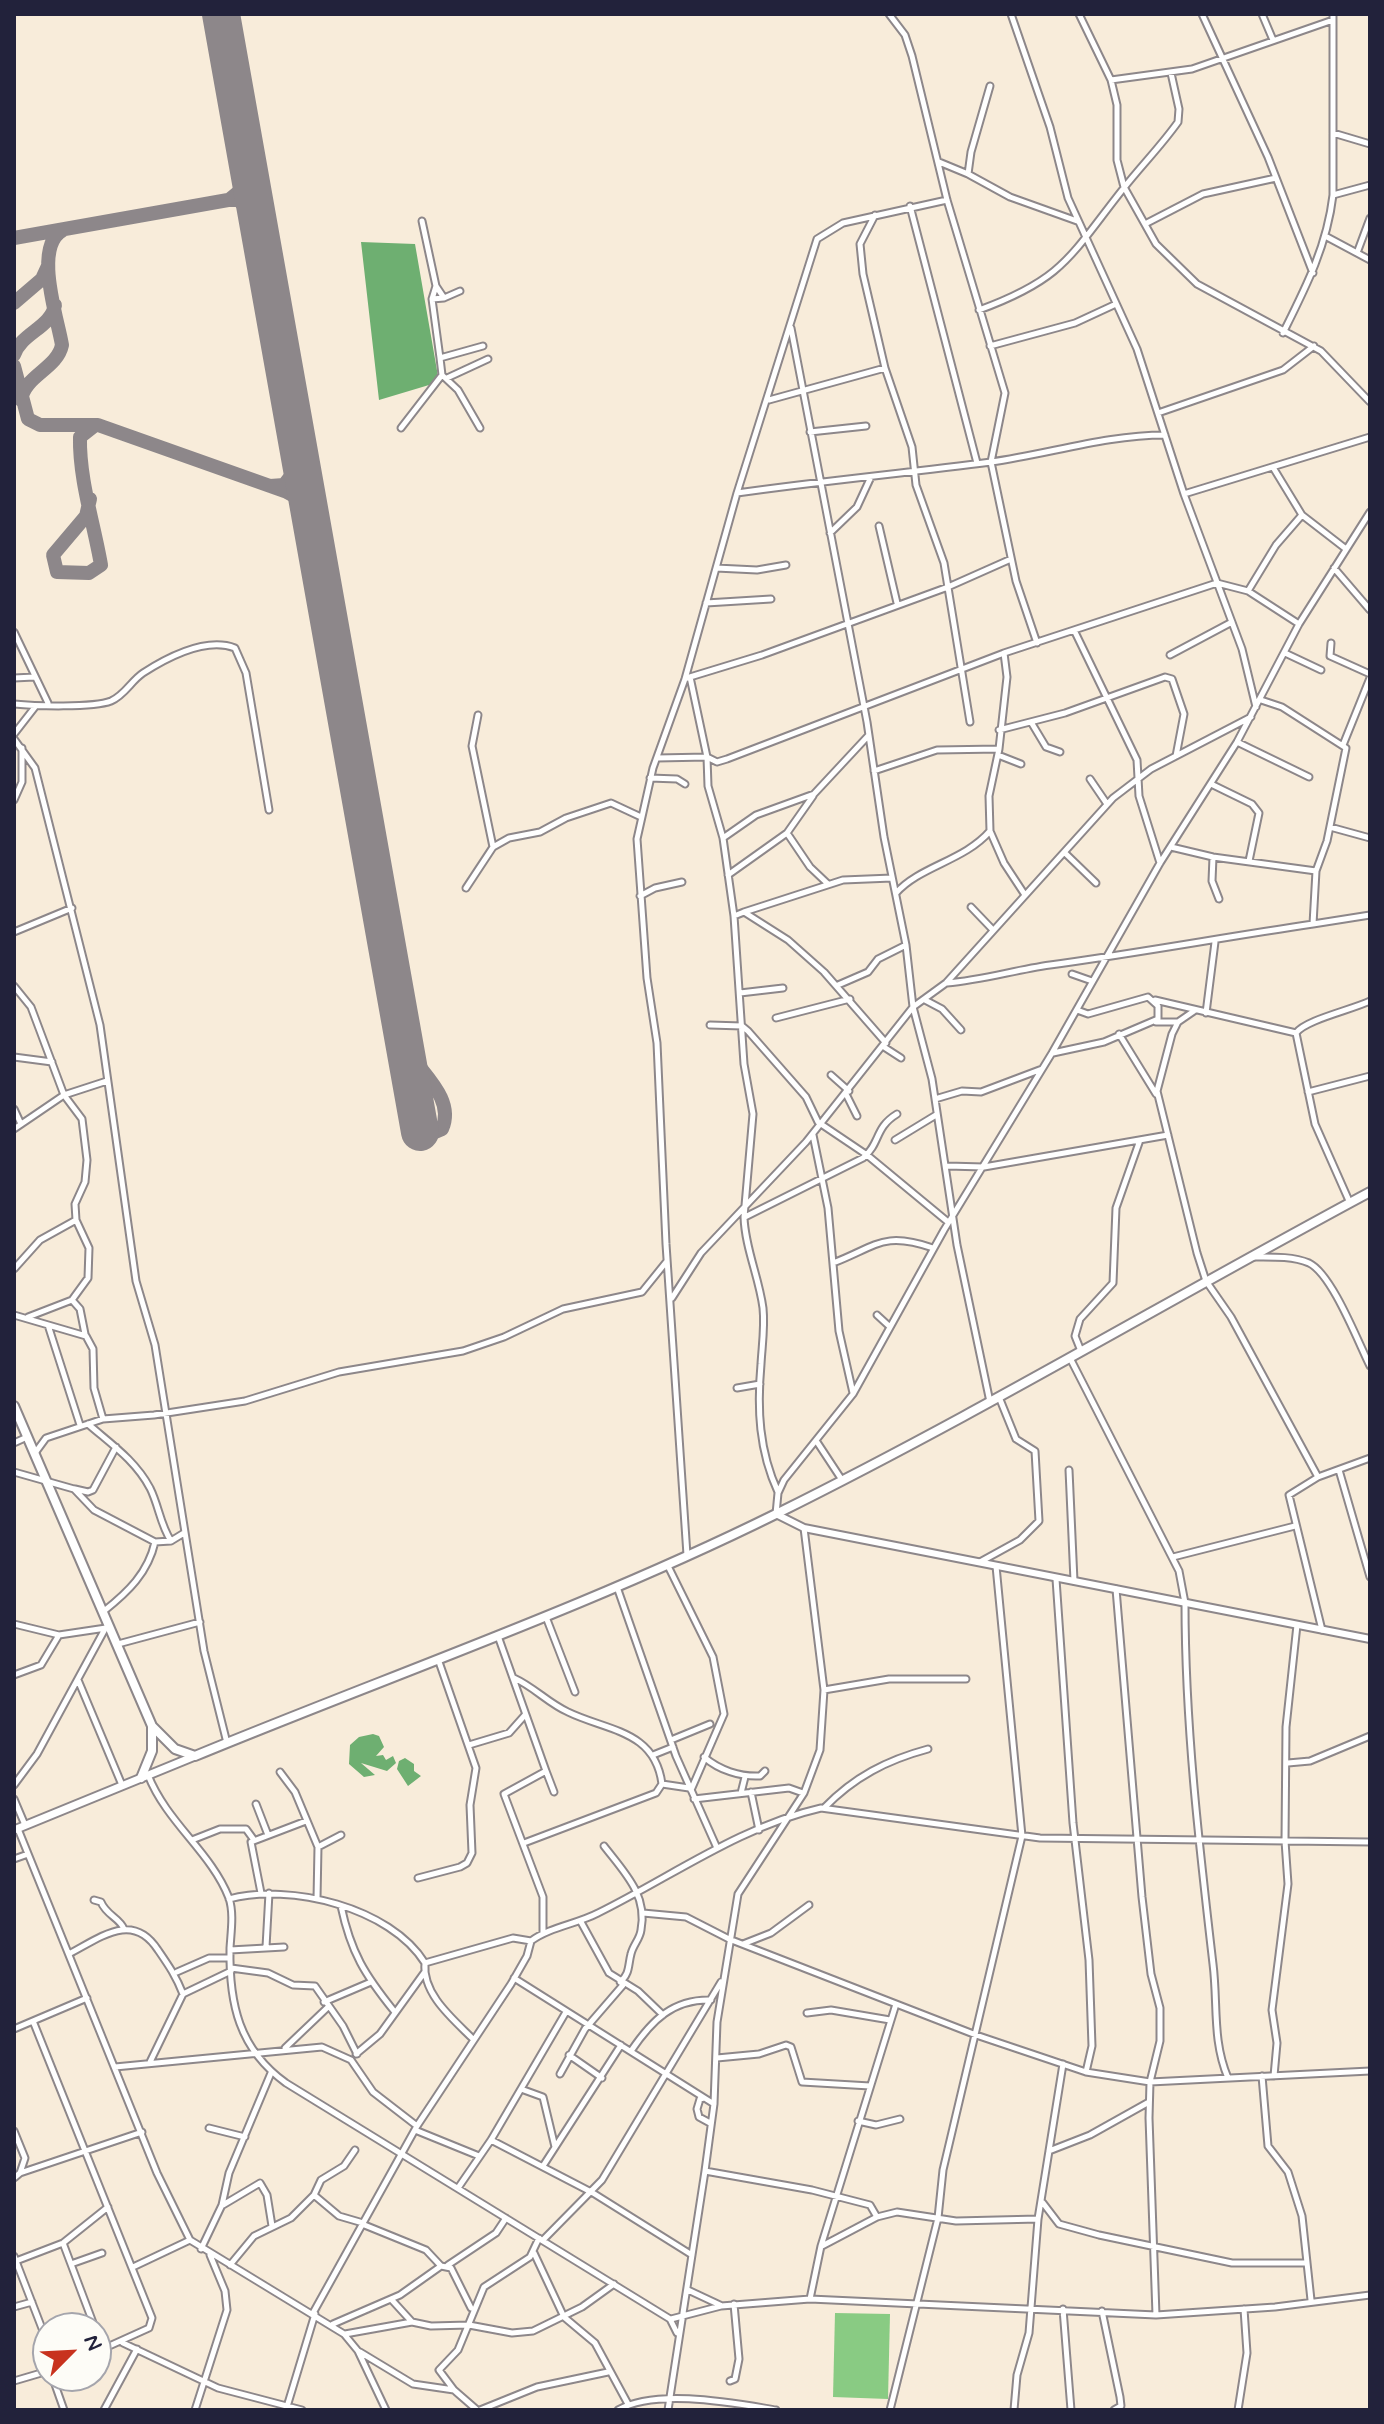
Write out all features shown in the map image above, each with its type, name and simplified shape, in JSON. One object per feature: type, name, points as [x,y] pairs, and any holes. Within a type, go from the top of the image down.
[{"type":"main road","points":[[19,1828],[688,1556],[776,1514],[994,1399],[1370,1192]]},
{"type":"main road","points":[[14,1406],[152,1726],[175,1749],[195,1756]]},
{"type":"main road","points":[[145,1776],[152,1751],[152,1726]]},
{"type":"street","points":[[889,14],[905,35],[912,56],[947,200],[1005,393],[991,462],[1011,559],[1037,643]]},
{"type":"street","points":[[1011,14],[1078,221],[1137,349],[1184,494],[1248,668],[1256,708]]},
{"type":"street","points":[[1079,14],[1111,80],[1117,105],[1117,160],[1124,187],[1165,255],[1197,284],[1283,333],[1314,346],[1370,402]]},
{"type":"street","points":[[1202,14],[1276,178],[1313,273]]},
{"type":"street","points":[[1262,14],[1273,40]]},
{"type":"street","points":[[1111,80],[1171,73],[1333,17],[1333,195],[1327,237],[1283,333]]},
{"type":"street","points":[[979,310],[1026,292],[1056,273],[1076,252],[1178,122],[1179,109],[1171,73]]},
{"type":"street","points":[[968,174],[973,141],[990,86]]},
{"type":"street","points":[[1333,133],[1370,144]]},
{"type":"street","points":[[938,161],[1047,212],[1078,221]]},
{"type":"street","points":[[1145,224],[1208,192],[1276,178]]},
{"type":"street","points":[[1333,195],[1370,185]]},
{"type":"street","points":[[688,1556],[667,1261],[657,1043],[640,896],[637,839],[641,817],[650,778],[687,678],[737,493],[817,239],[843,223],[947,200]]},
{"type":"street","points":[[910,206],[977,463]]},
{"type":"street","points":[[875,214],[860,244],[863,274],[885,368],[903,413],[921,499],[941,548],[970,722]]},
{"type":"street","points":[[1357,253],[1370,218]]},
{"type":"street","points":[[422,221],[436,286],[444,298]]},
{"type":"street","points":[[1327,237],[1370,260]]},
{"type":"street","points":[[436,286],[432,299],[444,377],[480,428]]},
{"type":"street","points":[[432,299],[460,291]]},
{"type":"street","points":[[990,346],[1075,323],[1116,304]]},
{"type":"street","points":[[790,323],[818,483],[869,735],[906,945],[913,1007],[922,1032],[947,1166],[950,1219],[994,1399],[1016,1439],[1035,1451],[1039,1521],[1020,1540],[979,1563]]},
{"type":"street","points":[[440,358],[483,346]]},
{"type":"street","points":[[1158,413],[1283,370],[1314,346]]},
{"type":"street","points":[[401,428],[444,377],[488,359]]},
{"type":"street","points":[[768,400],[885,368]]},
{"type":"street","points":[[810,432],[866,426]]},
{"type":"street","points":[[737,493],[870,479],[991,462],[1087,442],[1165,435]]},
{"type":"street","points":[[1184,494],[1274,469],[1370,437]]},
{"type":"street","points":[[1274,469],[1302,515],[1346,549]]},
{"type":"street","points":[[830,533],[857,507],[870,479]]},
{"type":"street","points":[[1370,512],[1299,624],[1237,742],[1160,863],[1043,1069],[933,1248],[853,1394],[784,1480],[778,1493],[776,1514],[804,1528],[1370,1639]]},
{"type":"street","points":[[1248,591],[1276,545],[1302,515]]},
{"type":"street","points":[[879,526],[897,603]]},
{"type":"street","points":[[687,678],[762,655],[897,603],[948,587],[1011,559]]},
{"type":"street","points":[[716,567],[747,571],[786,565]]},
{"type":"street","points":[[1334,568],[1370,610]]},
{"type":"street","points":[[657,758],[707,757],[717,762],[727,759],[1004,653],[1217,583],[1248,591],[1299,624]]},
{"type":"street","points":[[706,603],[771,599]]},
{"type":"street","points":[[1170,655],[1232,622]]},
{"type":"street","points":[[1074,630],[1137,760],[1139,796],[1160,863]]},
{"type":"street","points":[[14,632],[48,703]]},
{"type":"street","points":[[1331,643],[1330,656],[1370,676],[1343,745]]},
{"type":"street","points":[[14,704],[104,703],[115,699],[142,673],[195,648],[219,644],[235,648],[246,673],[269,810]]},
{"type":"street","points":[[1004,653],[1007,677],[989,796],[990,831],[1004,863],[1025,895]]},
{"type":"street","points":[[1285,653],[1321,670]]},
{"type":"street","points":[[14,678],[34,677]]},
{"type":"street","points":[[999,730],[1107,699],[1165,677],[1172,679],[1184,714],[1176,756]]},
{"type":"street","points":[[687,678],[707,757],[708,786],[723,838],[734,916],[754,1134],[744,1217],[745,1234],[763,1308],[759,1417],[765,1460],[778,1493]]},
{"type":"street","points":[[1261,700],[1282,707],[1343,745],[1348,754],[1316,871],[1313,924]]},
{"type":"street","points":[[36,706],[14,736],[35,768],[54,856],[72,908],[100,1025],[136,1281],[155,1345],[163,1413],[200,1622],[227,1743]]},
{"type":"street","points":[[478,715],[472,746],[493,847]]},
{"type":"street","points":[[672,1298],[701,1253],[813,1133],[818,1122],[847,1092],[913,1007],[946,983],[1107,804],[1138,777],[1251,717]]},
{"type":"street","points":[[1031,722],[1046,747],[1060,752]]},
{"type":"street","points":[[727,876],[787,833],[814,794],[869,735]]},
{"type":"street","points":[[1237,742],[1309,777]]},
{"type":"street","points":[[14,800],[22,782],[22,747]]},
{"type":"street","points":[[874,771],[937,750],[998,752],[1021,764]]},
{"type":"street","points":[[650,778],[677,779],[685,784]]},
{"type":"street","points":[[1090,779],[1107,804]]},
{"type":"street","points":[[1211,784],[1252,804],[1259,813],[1249,861]]},
{"type":"street","points":[[723,838],[756,815],[814,794]]},
{"type":"street","points":[[466,888],[493,847],[611,803],[641,817]]},
{"type":"street","points":[[1330,827],[1370,838]]},
{"type":"street","points":[[896,894],[908,882],[976,846],[990,831]]},
{"type":"street","points":[[787,833],[810,867],[828,884]]},
{"type":"street","points":[[1171,847],[1213,857],[1316,871]]},
{"type":"street","points":[[1065,853],[1096,883]]},
{"type":"street","points":[[1213,857],[1212,881],[1219,899]]},
{"type":"street","points":[[734,916],[828,884],[849,879],[892,878]]},
{"type":"street","points":[[640,896],[655,888],[682,882]]},
{"type":"street","points":[[971,907],[993,930]]},
{"type":"street","points":[[14,932],[72,908]]},
{"type":"street","points":[[744,912],[788,940],[838,985],[885,1045],[901,1058]]},
{"type":"street","points":[[946,983],[1215,942],[1257,930],[1370,915]]},
{"type":"street","points":[[1206,1013],[1215,942]]},
{"type":"street","points":[[838,985],[868,972],[878,959],[906,945]]},
{"type":"street","points":[[1072,974],[1092,981]]},
{"type":"street","points":[[14,986],[31,1007],[64,1095],[82,1119],[87,1152],[85,1182],[75,1200],[76,1220],[91,1258],[84,1288],[72,1300],[28,1317]]},
{"type":"street","points":[[740,993],[783,988]]},
{"type":"street","points":[[1076,1010],[1088,1014],[1139,998],[1296,1033]]},
{"type":"street","points":[[776,1018],[850,999]]},
{"type":"street","points":[[925,1000],[942,1009],[961,1030]]},
{"type":"street","points":[[1154,1000],[1158,1006],[1156,1022]]},
{"type":"street","points":[[1296,1033],[1308,1022],[1343,1014],[1370,1001]]},
{"type":"street","points":[[1158,1097],[1163,1057],[1178,1022],[1194,1011]]},
{"type":"street","points":[[1052,1053],[1091,1046],[1156,1022],[1178,1022]]},
{"type":"street","points":[[710,1025],[742,1026],[806,1097],[818,1122],[867,1155],[950,1219]]},
{"type":"street","points":[[1296,1033],[1315,1124],[1350,1203]]},
{"type":"street","points":[[1119,1034],[1158,1097],[1206,1281],[1231,1317],[1318,1477]]},
{"type":"street","points":[[14,1057],[52,1062]]},
{"type":"street","points":[[935,1099],[962,1091],[981,1092],[1043,1069]]},
{"type":"street","points":[[831,1075],[847,1092],[857,1116]]},
{"type":"street","points":[[1308,1092],[1370,1076]]},
{"type":"street","points":[[14,1129],[64,1095],[107,1081]]},
{"type":"street","points":[[14,1109],[21,1124]]},
{"type":"street","points":[[744,1217],[867,1155],[880,1125],[897,1114]]},
{"type":"street","points":[[895,1140],[936,1115]]},
{"type":"street","points":[[813,1133],[822,1178],[839,1331],[853,1394]]},
{"type":"street","points":[[947,1166],[984,1167],[1168,1135]]},
{"type":"street","points":[[1081,1351],[1075,1336],[1080,1319],[1113,1283],[1116,1208],[1140,1140]]},
{"type":"street","points":[[14,1269],[40,1240],[76,1220]]},
{"type":"street","points":[[833,1263],[884,1239],[907,1239],[933,1248]]},
{"type":"street","points":[[1252,1257],[1285,1258],[1316,1268],[1327,1281],[1370,1366]]},
{"type":"street","points":[[34,1454],[46,1438],[103,1419],[255,1398],[339,1372],[463,1351],[504,1337],[563,1309],[642,1292],[667,1261]]},
{"type":"street","points":[[72,1300],[80,1309],[85,1335],[93,1349],[94,1388],[103,1419]]},
{"type":"street","points":[[14,1315],[85,1335]]},
{"type":"street","points":[[877,1315],[889,1326]]},
{"type":"street","points":[[48,1325],[84,1424],[133,1461],[148,1485],[161,1525],[171,1541]]},
{"type":"street","points":[[1070,1358],[1173,1557],[1185,1603],[1197,1840],[1215,1984],[1216,2046],[1228,2078]]},
{"type":"street","points":[[737,1388],[760,1384]]},
{"type":"street","points":[[14,1443],[27,1437]]},
{"type":"street","points":[[817,1442],[842,1480]]},
{"type":"street","points":[[14,1472],[88,1492],[93,1490],[116,1447]]},
{"type":"street","points":[[1322,1630],[1289,1495],[1318,1477],[1370,1458]]},
{"type":"street","points":[[1069,1470],[1074,1582]]},
{"type":"street","points":[[1339,1470],[1370,1577]]},
{"type":"street","points":[[74,1489],[94,1510],[155,1542],[171,1541],[184,1533]]},
{"type":"street","points":[[1173,1557],[1295,1526]]},
{"type":"street","points":[[668,2410],[705,2171],[714,2104],[723,1978],[738,1894],[804,1793],[820,1750],[824,1690],[804,1528]]},
{"type":"street","points":[[104,1611],[129,1591],[144,1571],[155,1542]]},
{"type":"street","points":[[667,1564],[715,1667],[724,1714],[690,1790]]},
{"type":"street","points":[[890,2410],[938,2218],[943,2170],[1022,1836],[996,1566]]},
{"type":"street","points":[[1056,1579],[1075,1840],[1089,1960],[1092,2046],[1086,2072]]},
{"type":"street","points":[[617,1587],[673,1747],[717,1848]]},
{"type":"street","points":[[1116,1589],[1151,1974],[1160,2008],[1160,2041],[1150,2082],[1156,2315]]},
{"type":"street","points":[[546,1616],[575,1692]]},
{"type":"street","points":[[118,1644],[200,1622]]},
{"type":"street","points":[[14,1624],[59,1635],[108,1627]]},
{"type":"street","points":[[1274,2076],[1277,2043],[1272,2010],[1288,1884],[1285,1841],[1286,1727],[1297,1625]]},
{"type":"street","points":[[14,1785],[37,1754],[108,1627]]},
{"type":"street","points":[[14,1675],[41,1665],[59,1635]]},
{"type":"street","points":[[497,1635],[554,1792]]},
{"type":"street","points":[[418,1878],[460,1867],[472,1853],[470,1805],[476,1768],[437,1659]]},
{"type":"street","points":[[513,1678],[567,1712],[638,1739],[653,1755],[662,1784]]},
{"type":"street","points":[[77,1679],[122,1785]]},
{"type":"street","points":[[824,1690],[889,1679],[966,1679]]},
{"type":"street","points":[[468,1745],[509,1733],[526,1714]]},
{"type":"street","points":[[671,1740],[710,1724]]},
{"type":"street","points":[[1288,1763],[1310,1761],[1370,1736]]},
{"type":"street","points":[[653,1755],[673,1747]]},
{"type":"street","points":[[823,1809],[841,1790],[868,1771],[928,1749]]},
{"type":"street","points":[[704,1757],[716,1767],[745,1777],[760,1776],[765,1771]]},
{"type":"street","points":[[543,1932],[545,1906],[504,1794],[546,1771]]},
{"type":"street","points":[[280,1772],[295,1792],[318,1847],[317,1899]]},
{"type":"street","points":[[145,1776],[170,1818],[191,1840],[229,1899],[234,2000],[253,2054],[271,2073],[670,2319],[678,2335]]},
{"type":"street","points":[[741,1793],[745,1777]]},
{"type":"street","points":[[662,1784],[690,1790]]},
{"type":"street","points":[[524,1843],[656,1793],[662,1784]]},
{"type":"street","points":[[694,1799],[789,1788],[804,1793]]},
{"type":"street","points":[[751,1792],[759,1830]]},
{"type":"street","points":[[14,1799],[19,1828],[28,1853],[142,2132],[190,2240],[333,2324],[358,2351],[386,2410]]},
{"type":"street","points":[[256,1804],[268,1835]]},
{"type":"street","points":[[287,2408],[314,2313],[362,2223],[416,2128],[514,1978],[531,1941],[543,1932],[581,1922],[717,1848],[786,1818],[823,1809],[1022,1836],[1075,1840],[1370,1842]]},
{"type":"street","points":[[261,1893],[251,1845],[254,1840],[306,1821]]},
{"type":"street","points":[[191,1840],[239,1826],[249,1831],[254,1840]]},
{"type":"street","points":[[318,1847],[341,1835]]},
{"type":"street","points":[[560,2074],[590,2024],[627,1976],[634,1943],[641,1933],[643,1913],[638,1892],[604,1846]]},
{"type":"street","points":[[14,1859],[28,1853]]},
{"type":"street","points":[[229,1899],[269,1893],[341,1905],[396,1934],[425,1963]]},
{"type":"street","points":[[266,1947],[269,1893]]},
{"type":"street","points":[[94,1900],[101,1902],[124,1929],[148,1935],[177,1972],[183,1994]]},
{"type":"street","points":[[341,1905],[353,1952],[394,2011]]},
{"type":"street","points":[[742,1944],[771,1933],[809,1905]]},
{"type":"street","points":[[643,1913],[686,1917],[729,1939],[896,2004],[1086,2072],[1150,2082],[1370,2071]]},
{"type":"street","points":[[581,1922],[603,1966],[622,1984],[638,1991],[663,2015]]},
{"type":"street","points":[[69,1954],[124,1929]]},
{"type":"street","points":[[425,1963],[513,1938],[531,1941]]},
{"type":"street","points":[[230,1950],[284,1947]]},
{"type":"street","points":[[177,1972],[209,1958],[230,1958]]},
{"type":"street","points":[[425,1963],[424,1973],[434,1996],[473,2039]]},
{"type":"street","points":[[150,2062],[183,1994],[231,1970],[268,1973],[293,1985],[315,1986],[343,2026],[357,2054]]},
{"type":"street","points":[[351,2060],[380,2034],[424,1973]]},
{"type":"street","points":[[514,1978],[714,2104]]},
{"type":"street","points":[[608,2372],[537,2387],[478,2410],[454,2390],[439,2370],[458,2350],[472,2309],[484,2287],[534,2253],[541,2239],[593,2193],[723,1978]]},
{"type":"street","points":[[285,2049],[326,2004],[371,1981]]},
{"type":"street","points":[[14,2029],[87,1998]]},
{"type":"street","points":[[631,2051],[663,2015],[682,2001],[711,2000]]},
{"type":"street","points":[[810,2299],[821,2246],[896,2004]]},
{"type":"street","points":[[807,2013],[831,2010],[890,2020]]},
{"type":"street","points":[[458,2188],[491,2140],[566,2012]]},
{"type":"street","points":[[33,2021],[133,2267],[152,2322],[149,2328],[112,2346]]},
{"type":"street","points":[[543,2166],[621,2045]]},
{"type":"street","points":[[716,2058],[748,2056],[789,2045],[802,2082],[870,2086]]},
{"type":"street","points":[[115,2067],[322,2047],[351,2060],[373,2092],[416,2128],[479,2156]]},
{"type":"street","points":[[569,2055],[602,2078]]},
{"type":"street","points":[[1014,2410],[1017,2375],[1026,2349],[1032,2309],[1031,2279],[1038,2219],[1063,2064]]},
{"type":"street","points":[[201,2249],[222,2205],[229,2173],[271,2073]]},
{"type":"street","points":[[1262,2076],[1268,2146],[1288,2172],[1302,2216],[1311,2300]]},
{"type":"street","points":[[521,2089],[543,2097],[555,2148]]},
{"type":"street","points":[[705,2098],[700,2099],[697,2109],[699,2117],[710,2123]]},
{"type":"street","points":[[1049,2151],[1090,2135],[1150,2102]]},
{"type":"street","points":[[858,2121],[876,2125],[900,2119]]},
{"type":"street","points":[[209,2128],[245,2137]]},
{"type":"street","points":[[14,2131],[25,2158],[20,2173]]},
{"type":"street","points":[[14,2178],[20,2173],[142,2132]]},
{"type":"street","points":[[491,2140],[593,2193],[692,2255]]},
{"type":"street","points":[[230,2265],[244,2245],[272,2226],[291,2218],[314,2195],[321,2180],[344,2166],[355,2150]]},
{"type":"street","points":[[705,2171],[837,2196],[870,2205],[877,2217]]},
{"type":"street","points":[[222,2205],[260,2183],[267,2195],[272,2226]]},
{"type":"street","points":[[314,2195],[339,2216],[426,2250],[441,2266]]},
{"type":"street","points":[[1042,2202],[1052,2217],[1068,2228],[1232,2263],[1305,2263]]},
{"type":"street","points":[[36,2312],[15,2259],[63,2243],[108,2207]]},
{"type":"street","points":[[821,2246],[877,2217],[913,2212],[956,2221],[1038,2219]]},
{"type":"street","points":[[333,2324],[391,2299],[441,2266],[448,2265],[496,2233],[506,2218]]},
{"type":"street","points":[[133,2267],[190,2240]]},
{"type":"street","points":[[63,2243],[89,2312]]},
{"type":"street","points":[[71,2264],[102,2253]]},
{"type":"street","points":[[195,2410],[227,2310],[225,2291],[209,2253]]},
{"type":"street","points":[[534,2253],[564,2317],[590,2336],[600,2350],[608,2372],[616,2377],[628,2404]]},
{"type":"street","points":[[448,2265],[457,2275],[472,2309]]},
{"type":"street","points":[[344,2334],[412,2322],[431,2326],[469,2325],[522,2333],[564,2317],[614,2284]]},
{"type":"street","points":[[688,2290],[721,2306]]},
{"type":"street","points":[[670,2319],[734,2304],[810,2299],[1156,2315],[1370,2295]]},
{"type":"street","points":[[391,2299],[412,2322]]},
{"type":"street","points":[[14,2307],[32,2302]]},
{"type":"street","points":[[730,2381],[735,2379],[739,2359],[734,2304]]},
{"type":"street","points":[[1063,2309],[1071,2410]]},
{"type":"street","points":[[1238,2410],[1247,2353],[1244,2309]]},
{"type":"street","points":[[1102,2311],[1120,2397],[1121,2406],[1114,2410]]},
{"type":"street","points":[[122,2342],[231,2393],[302,2410]]},
{"type":"street","points":[[104,2410],[137,2349]]},
{"type":"street","points":[[358,2351],[413,2384],[454,2390]]},
{"type":"street","points":[[618,2410],[628,2404],[706,2399],[776,2410]]},
{"type":"green space","points":[[361,242],[415,244],[439,382],[379,400]]},
{"type":"green space","points":[[379,1736],[384,1747],[376,1756],[383,1755],[386,1760],[393,1756],[396,1763],[387,1771],[361,1763],[375,1775],[364,1777],[349,1764],[350,1745],[359,1737]]},
{"type":"green space","points":[[405,1758],[414,1764],[414,1771],[421,1776],[408,1786],[397,1769],[399,1761]]},
{"type":"green space","points":[[835,2313],[890,2314],[888,2399],[833,2397]]},
{"type":"taxiway","points":[[229,200],[246,186],[249,170]]},
{"type":"taxiway","points":[[14,238],[228,200],[238,200],[257,216]]},
{"type":"taxiway","points":[[21,400],[28,384],[54,360],[62,345],[48,266],[54,238],[63,230]]},
{"type":"taxiway","points":[[14,303],[42,279],[48,266]]},
{"type":"taxiway","points":[[14,355],[23,341],[48,319],[55,305]]},
{"type":"taxiway","points":[[14,366],[28,419],[40,425],[98,425],[287,492],[300,499],[311,516]]},
{"type":"taxiway","points":[[90,499],[86,516],[53,555],[57,572],[89,573],[101,565],[91,518],[88,501],[84,485],[80,453],[80,437],[94,426]]},
{"type":"taxiway","points":[[270,486],[284,485],[301,463]]},
{"type":"taxiway","points":[[405,1046],[434,1085],[444,1106],[442,1129],[428,1135],[420,1132]]},
{"type":"runway","points":[[221,14],[420,1132]]}]
